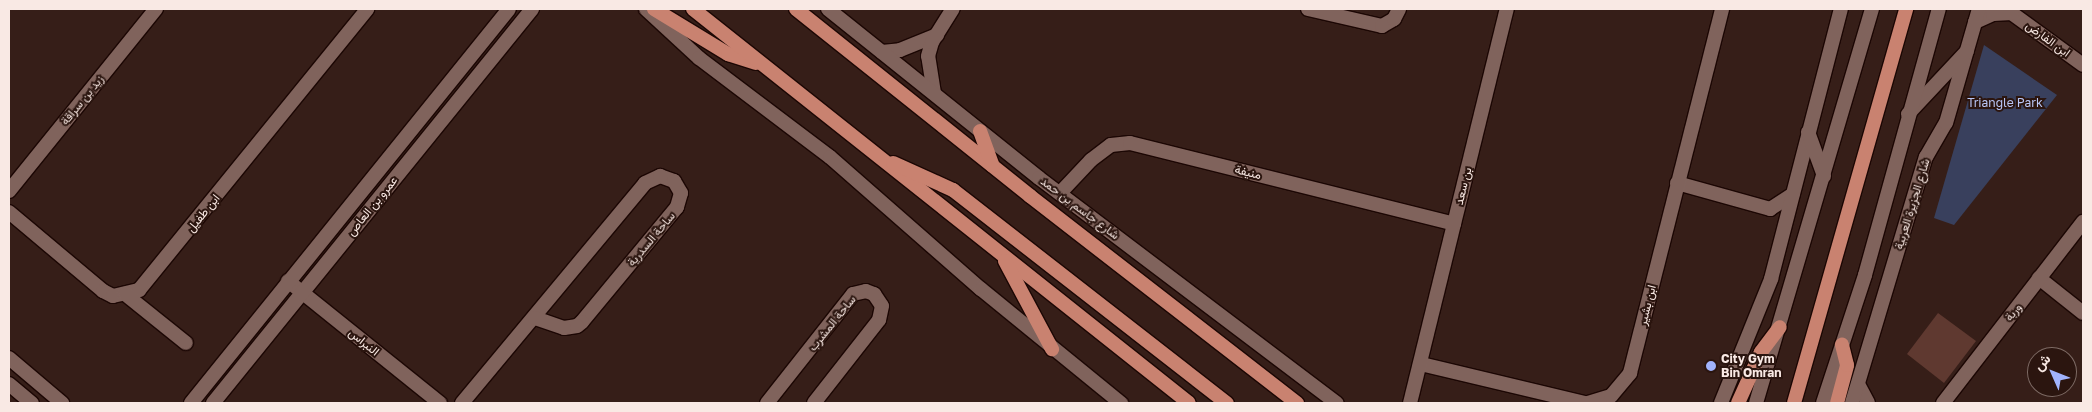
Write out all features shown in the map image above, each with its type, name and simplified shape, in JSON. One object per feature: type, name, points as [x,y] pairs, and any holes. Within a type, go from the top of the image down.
[{"type":"main road","points":[[654,9],[728,54],[763,65]]},
{"type":"main road","points":[[693,9],[1189,403]]},
{"type":"main road","name":"شارع جاسم بن حمد","points":[[796,9],[993,167],[1297,403]]},
{"type":"main road","points":[[1794,403],[1906,9]]},
{"type":"main road","points":[[980,131],[993,167]]},
{"type":"main road","points":[[883,160],[915,171],[953,190],[1227,403]]},
{"type":"main road","points":[[1001,254],[1052,349]]},
{"type":"main road","points":[[1738,403],[1761,352],[1780,327]]},
{"type":"main road","points":[[1837,403],[1846,370],[1842,345]]},
{"type":"street","name":"زيد بن سراقة","points":[[9,191],[156,9]]},
{"type":"street","name":"ابن طفيل","points":[[126,294],[148,282],[367,9]]},
{"type":"street","name":"عمرو بن العاص","points":[[191,403],[509,9]]},
{"type":"street","name":"عمرو بن العاص","points":[[213,403],[532,9]]},
{"type":"street","points":[[646,9],[700,58],[830,157],[1052,349],[1121,403]]},
{"type":"street","name":"شارع جاسم بن حمد","points":[[828,9],[980,131],[1336,403]]},
{"type":"street","points":[[934,93],[928,56],[937,35],[953,9]]},
{"type":"street","points":[[1308,9],[1382,26],[1394,18],[1399,9]]},
{"type":"street","name":"بن سعد","points":[[1411,397],[1421,364],[1507,9]]},
{"type":"street","name":"ابن بشير","points":[[1421,364],[1586,403],[1612,396],[1630,374],[1722,9]]},
{"type":"street","points":[[1721,403],[1764,300],[1841,9]]},
{"type":"street","points":[[1756,403],[1780,327],[1872,9]]},
{"type":"street","name":"شارع الجزيرة العربية","points":[[1823,403],[1865,274],[1907,114],[1939,9]]},
{"type":"street","name":"ابن الفارض","points":[[1977,16],[2009,11],[2083,65]]},
{"type":"street","name":"شارع الجزيرة العربية","points":[[1852,403],[1926,157],[1946,123],[1977,16]]},
{"type":"street","points":[[487,35],[502,47]]},
{"type":"street","points":[[882,52],[900,50],[937,35]]},
{"type":"street","points":[[1907,114],[1967,51]]},
{"type":"street","points":[[1808,132],[1824,176]]},
{"type":"street","name":"منيفة","points":[[1060,193],[1091,160],[1111,145],[1130,143],[1454,224]]},
{"type":"street","name":"ساحة السدرية","points":[[462,403],[646,183],[660,176],[674,181],[681,193],[678,207],[582,322],[577,326],[564,328],[535,318]]},
{"type":"street","points":[[1677,184],[1770,209],[1793,194]]},
{"type":"street","points":[[9,212],[103,291],[113,296],[126,294],[186,344]]},
{"type":"street","name":"وربة","points":[[1943,403],[2083,222]]},
{"type":"street","points":[[2039,278],[2083,313]]},
{"type":"street","name":"النبراس","points":[[288,281],[440,403]]},
{"type":"street","name":"ساحة المشرب","points":[[767,403],[853,294],[866,291],[874,294],[882,306],[879,320],[814,403]]},
{"type":"street","points":[[9,358],[62,403]]},
{"type":"street","points":[[9,384],[32,403]]},
{"type":"street","points":[[1858,384],[1868,403]]},
{"type":"street","points":[[1402,403],[1411,397]]},
{"type":"green space","name":"Triangle Park","points":[[1984,45],[2057,95],[1954,225],[1934,218]]},
{"type":"building","points":[[1938,313],[1976,341],[1944,383],[1907,354]]},
{"type":"place","name":"City Gym Bin Omran","points":[[1711,366]]}]
